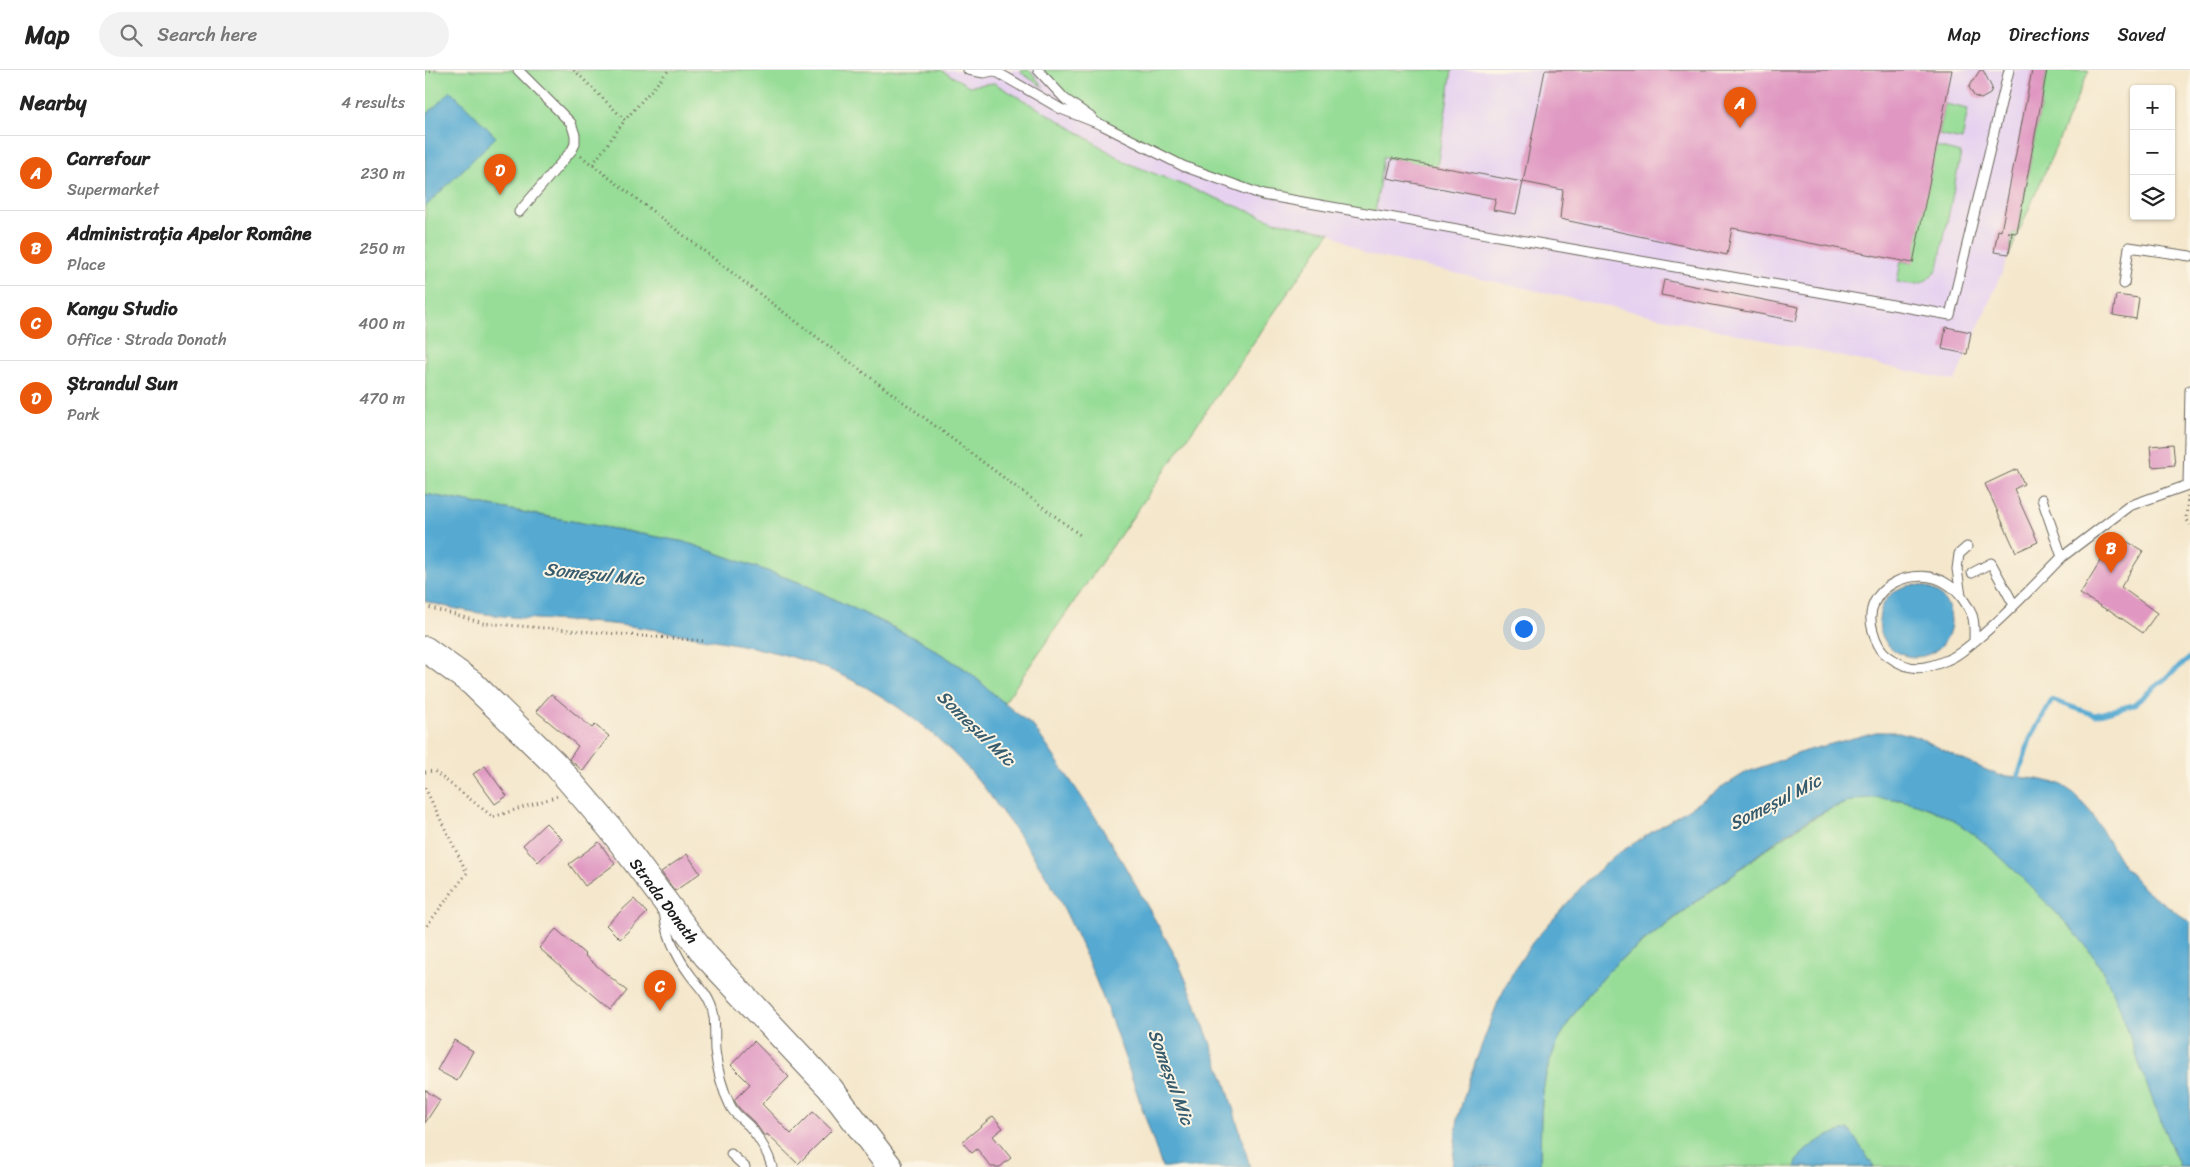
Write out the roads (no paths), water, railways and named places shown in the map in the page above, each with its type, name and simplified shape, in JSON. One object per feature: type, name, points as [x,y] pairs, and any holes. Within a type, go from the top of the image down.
[{"type":"street","name":"Strada Donath","points":[[425,649],[472,682],[555,764],[610,828],[706,956],[830,1088],[890,1167]]},
{"type":"lane","points":[[518,70],[571,123],[575,135],[575,144],[572,150],[519,212]]},
{"type":"lane","points":[[968,70],[984,73],[996,71],[1061,109],[1102,125],[1183,166],[1263,195],[1950,315],[2009,70]]},
{"type":"lane","points":[[1039,70],[1065,98],[1102,125]]},
{"type":"lane","points":[[2124,284],[2129,246],[2190,256]]},
{"type":"lane","points":[[1974,641],[1973,617],[1961,597],[1949,585],[1937,580],[1920,575],[1903,578],[1886,587],[1872,603],[1870,622],[1875,640],[1885,655],[1903,667],[1929,668],[1954,657],[1974,641],[2014,605],[2062,557],[2129,506],[2188,485],[2190,390]]},
{"type":"lane","points":[[2042,499],[2062,557]]},
{"type":"lane","points":[[1961,597],[1957,570],[1959,554],[1967,547]]},
{"type":"lane","points":[[1971,572],[1991,563],[2014,605]]},
{"type":"lane","points":[[662,897],[666,929],[683,965],[710,1001],[715,1022],[715,1049],[718,1070],[728,1102],[761,1143],[770,1157],[772,1167]]},
{"type":"lane","points":[[731,1154],[745,1167]]},
{"type":"water","points":[[451,91],[496,137],[425,207],[425,116]]},
{"type":"water","name":"Someșul Mic","points":[[425,494],[685,542],[801,583],[921,641],[969,672],[1034,727],[1094,815],[1123,863],[1176,957],[1191,992],[1226,1084],[1250,1167],[1162,1167],[1102,996],[1074,929],[1053,888],[1031,853],[983,786],[951,751],[916,720],[878,694],[837,673],[782,654],[643,628],[489,614],[446,607],[425,601]]},
{"type":"water","points":[[1915,585],[1929,588],[1941,595],[1948,607],[1951,621],[1948,635],[1941,647],[1929,654],[1915,657],[1901,654],[1889,647],[1882,635],[1879,621],[1882,607],[1889,595],[1901,588]]},
{"type":"water","name":"Someșul Mic","points":[[1876,732],[1899,732],[1918,737],[1998,775],[2037,779],[2060,784],[2075,794],[2092,814],[2122,864],[2145,890],[2190,922],[2190,1167],[2180,1167],[2151,1096],[2114,995],[2102,970],[2080,939],[2006,862],[1958,823],[1921,805],[1900,800],[1872,798],[1855,800],[1837,806],[1786,834],[1620,960],[1588,994],[1561,1035],[1549,1064],[1542,1101],[1540,1167],[1452,1167],[1458,1117],[1469,1079],[1498,1002],[1513,972],[1532,943],[1585,883],[1614,856],[1745,773],[1805,751]]},
{"type":"water","points":[[1849,1129],[1874,1167],[1795,1167],[1803,1153],[1817,1142]]},
{"type":"waterway","points":[[2016,783],[2030,739],[2052,700],[2095,715],[2133,705],[2190,658]]},
{"type":"place","name":"Carrefour","points":[[1740,128]]},
{"type":"place","name":"Ștrandul Sun","points":[[500,195]]},
{"type":"place","name":"Administrația Apelor Române","points":[[2111,573]]},
{"type":"place","name":"Kangu Studio","points":[[660,1011]]}]
